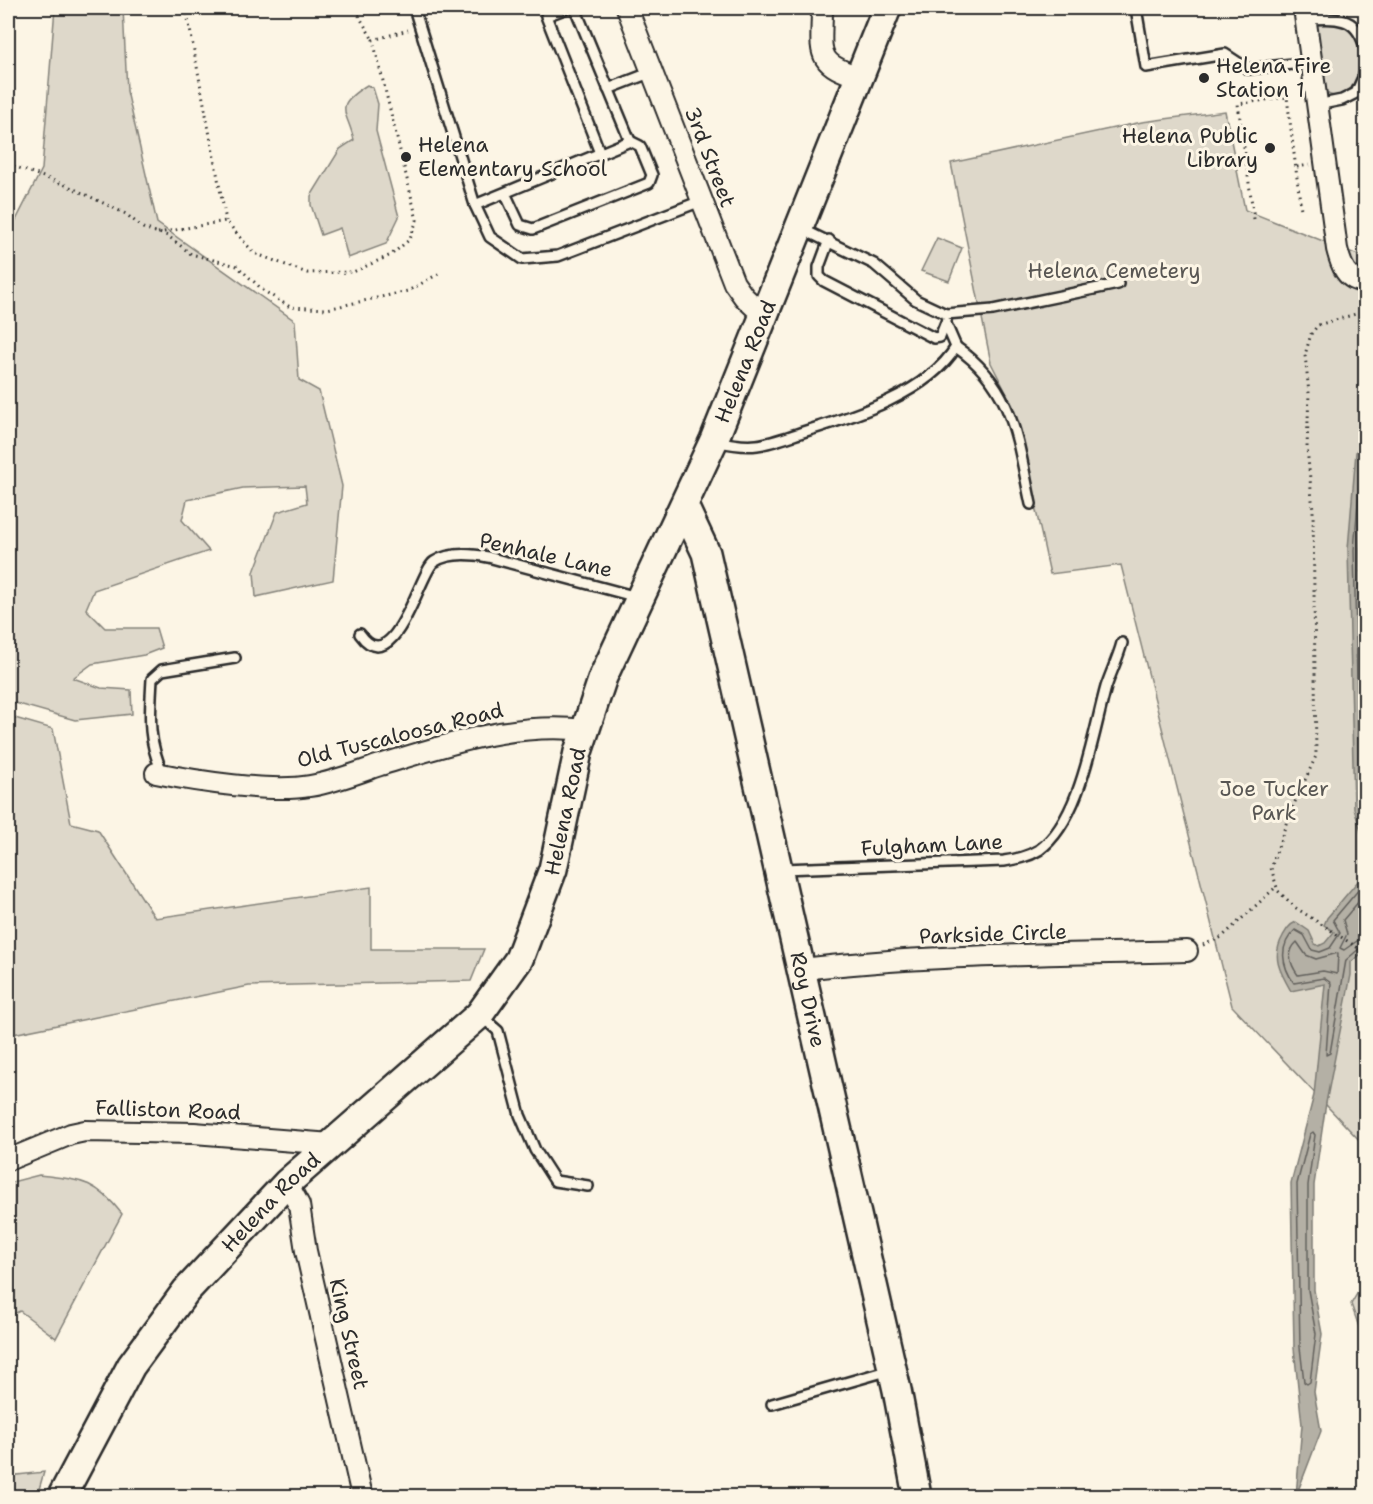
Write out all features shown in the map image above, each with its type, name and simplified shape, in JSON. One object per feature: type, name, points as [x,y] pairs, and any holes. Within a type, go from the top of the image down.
[{"type":"main road","name":"Helena Road","points":[[62,1497],[112,1399],[155,1330],[186,1291],[287,1183],[479,1015],[519,959],[553,869],[585,730],[603,677],[714,440],[887,8]]},
{"type":"main road","name":"Roy Drive","points":[[684,506],[706,553],[728,658],[802,969],[892,1369],[917,1497]]},
{"type":"street","name":"3rd Street","points":[[627,8],[734,283],[748,303],[763,315]]},
{"type":"street","points":[[822,8],[822,51],[825,60],[833,68],[860,77]]},
{"type":"street","points":[[1303,11],[1341,265],[1352,279],[1365,282]]},
{"type":"street","name":"Old Tuscaloosa Road","points":[[160,773],[190,780],[273,787],[307,787],[490,734],[532,727],[585,730]]},
{"type":"street","name":"Parkside Circle","points":[[802,969],[842,964],[1187,951]]},
{"type":"street","name":"Falliston Road","points":[[8,1160],[71,1134],[94,1131],[194,1133],[332,1144]]},
{"type":"street","name":"King Street","points":[[287,1183],[299,1205],[306,1251],[362,1497]]},
{"type":"lane","points":[[414,8],[475,205],[490,237],[522,259],[558,256],[701,201]]},
{"type":"lane","points":[[567,8],[546,16],[600,153]]},
{"type":"lane","points":[[505,193],[520,225],[533,229],[649,183],[652,175],[640,146],[630,141],[575,8]]},
{"type":"lane","points":[[1136,8],[1146,67],[1225,54],[1248,69],[1311,62]]},
{"type":"lane","points":[[1303,11],[1346,21],[1358,28],[1365,51]]},
{"type":"lane","points":[[1317,105],[1342,100],[1356,93],[1365,71]]},
{"type":"lane","points":[[608,89],[652,72]]},
{"type":"lane","points":[[475,205],[630,141]]},
{"type":"lane","points":[[798,227],[829,240],[883,270],[916,300],[946,314],[993,310],[1118,284]]},
{"type":"lane","points":[[829,240],[819,267],[819,276],[824,281],[930,336],[940,337],[946,324]]},
{"type":"lane","points":[[946,314],[946,324],[956,347],[981,366],[1001,395],[1015,432],[1031,504]]},
{"type":"lane","points":[[714,440],[737,446],[756,446],[848,418],[895,397],[921,381],[949,359],[956,347]]},
{"type":"lane","name":"Penhale Lane","points":[[360,634],[366,642],[372,644],[387,642],[410,611],[432,562],[473,554],[639,598]]},
{"type":"lane","name":"Fulgham Lane","points":[[779,870],[1004,861],[1025,857],[1038,850],[1058,828],[1086,768],[1106,689],[1122,643]]},
{"type":"lane","points":[[160,773],[152,750],[150,729],[152,679],[162,670],[235,658]]},
{"type":"lane","points":[[479,1015],[498,1032],[520,1114],[535,1150],[555,1181],[588,1186]]},
{"type":"lane","points":[[772,1404],[892,1369]]},
{"type":"path","points":[[186,8],[226,221],[254,254],[308,273],[353,272],[391,255],[410,239],[417,220],[373,40],[358,16],[349,8]]},
{"type":"path","points":[[358,16],[370,8]]},
{"type":"path","points":[[373,40],[420,27]]},
{"type":"path","points":[[1254,219],[1238,104],[1287,97],[1301,210]]},
{"type":"path","points":[[8,164],[68,186],[126,214],[143,228],[168,236],[191,254],[237,266],[264,291],[290,307],[327,309],[408,291],[440,273]]},
{"type":"path","points":[[158,233],[226,221]]},
{"type":"path","points":[[1365,311],[1318,325],[1311,334],[1305,355],[1309,393],[1306,448],[1313,510],[1316,756],[1289,815],[1271,868],[1278,891],[1296,908],[1365,953]]},
{"type":"path","points":[[1187,951],[1222,937],[1277,886]]},
{"type":"green space","points":[[55,8],[123,8],[127,91],[157,223],[295,321],[299,380],[319,391],[342,486],[333,580],[256,597],[254,572],[277,512],[307,503],[305,486],[243,488],[187,500],[182,520],[209,551],[94,590],[86,609],[105,628],[156,628],[162,648],[144,655],[92,664],[73,678],[101,688],[131,690],[132,714],[75,720],[8,701],[8,236],[42,169]]},
{"type":"green space","points":[[1325,20],[1350,27],[1362,44],[1366,55],[1358,80],[1345,93],[1337,96],[1330,95],[1323,89],[1316,25]]},
{"type":"green space","points":[[367,85],[373,88],[378,104],[376,131],[399,217],[386,244],[348,258],[340,228],[321,235],[311,205],[311,196],[340,149],[354,140],[346,115],[346,104],[356,92]]},
{"type":"green space","points":[[1225,111],[1245,210],[1358,255],[1365,255],[1365,1146],[1232,1006],[1121,565],[1050,574],[1013,406],[991,363],[951,163],[1142,122]]},
{"type":"green space","points":[[937,238],[962,248],[949,281],[921,271]]},
{"type":"green space","points":[[8,716],[53,729],[71,823],[98,830],[155,918],[371,887],[371,949],[484,949],[471,981],[249,986],[8,1035]]},
{"type":"green space","points":[[39,1175],[86,1183],[103,1194],[122,1214],[56,1338],[20,1311],[8,1316],[8,1183]]},
{"type":"green space","points":[[1366,1280],[1365,1344],[1351,1304]]},
{"type":"green space","points":[[44,1472],[37,1496],[8,1496],[8,1476]]},
{"type":"water","points":[[1365,435],[1365,844],[1354,809],[1348,549],[1356,452]]},
{"type":"water","points":[[1365,862],[1365,951],[1351,962],[1351,975],[1326,1103],[1314,1185],[1314,1290],[1322,1334],[1314,1392],[1321,1431],[1296,1496],[1302,1425],[1294,1348],[1291,1183],[1314,1095],[1325,984],[1291,991],[1280,971],[1277,958],[1279,944],[1286,931],[1296,922],[1309,931],[1315,944],[1319,946],[1325,943],[1334,932],[1324,925],[1327,918],[1364,874]]},
{"type":"place","name":"Helena Fire Station 1","points":[[1204,78]]},
{"type":"place","name":"Helena Public Library","points":[[1270,148]]},
{"type":"place","name":"Helena Elementary School","points":[[406,157]]},
{"type":"park label","name":"Helena Cemetery","points":[[1114,271]]},
{"type":"park label","name":"Joe Tucker Park","points":[[1274,801]]}]
